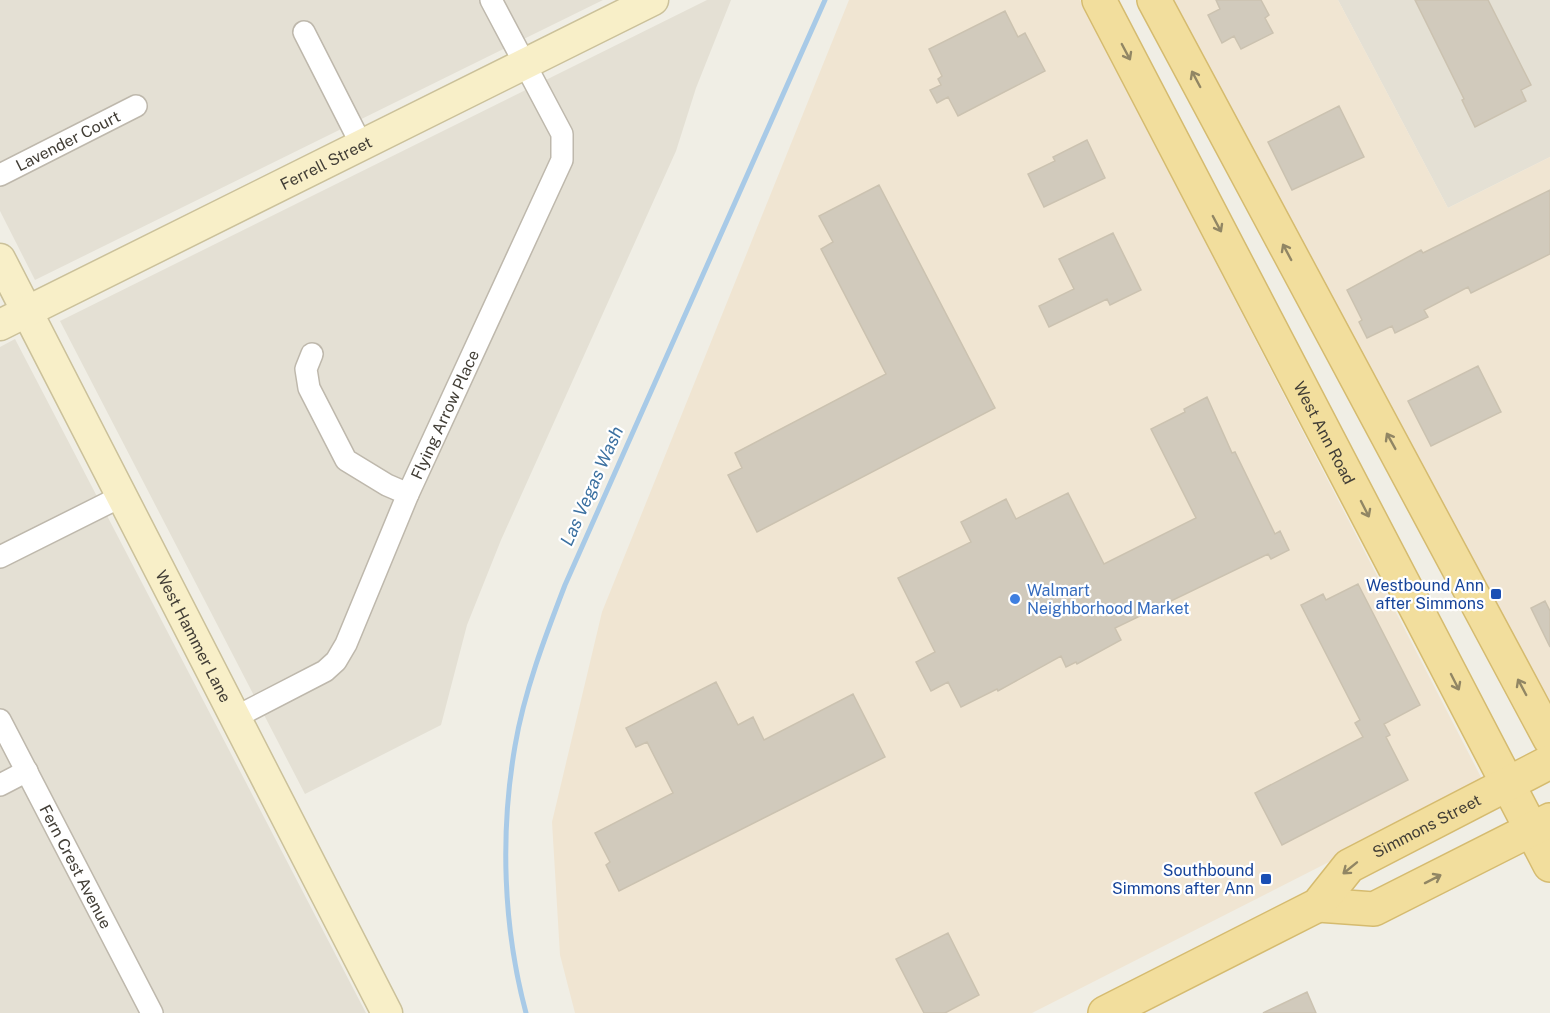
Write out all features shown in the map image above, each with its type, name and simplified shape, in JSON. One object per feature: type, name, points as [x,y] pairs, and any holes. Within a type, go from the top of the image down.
[{"type":"main road","name":"West Ann Road","points":[[1099,0],[1264,312],[1508,784],[1541,825],[1550,865]]},
{"type":"main road","points":[[1154,0],[1550,739]]},
{"type":"main road","points":[[1264,312],[1307,289]]},
{"type":"main road","name":"Simmons Street","points":[[1105,1013],[1318,904],[1348,866],[1550,762]]},
{"type":"main road","points":[[1318,904],[1374,909],[1541,825]]},
{"type":"street","name":"Flying Arrow Place","points":[[234,718],[325,671],[336,661],[372,585],[408,494],[562,160],[562,134],[491,0]]},
{"type":"street","name":"Ferrell Street","points":[[13,318],[653,0]]},
{"type":"street","points":[[304,32],[362,146]]},
{"type":"street","name":"Lavender Court","points":[[0,175],[135,106]]},
{"type":"street","name":"West Hammer Lane","points":[[0,259],[13,318],[120,497],[387,1013]]},
{"type":"street","points":[[312,354],[306,369],[309,388],[346,460],[387,485],[408,494]]},
{"type":"street","points":[[0,557],[120,497]]},
{"type":"street","name":"Fern Crest Avenue","points":[[0,720],[153,1013]]},
{"type":"street","points":[[0,785],[27,771]]},
{"type":"shaded area","points":[[0,0],[603,0],[35,280],[0,211]]},
{"type":"shaded area","points":[[707,0],[731,0],[696,88],[676,151],[501,540],[467,625],[441,725],[305,794],[60,321]]},
{"type":"shaded area","points":[[849,0],[1080,0],[1484,783],[1032,1013],[575,1013],[560,955],[552,822],[602,612]]},
{"type":"shaded area","points":[[1169,0],[1338,0],[1448,208],[1550,157],[1550,721]]},
{"type":"shaded area","points":[[1338,0],[1550,0],[1550,157],[1448,208]]},
{"type":"shaded area","points":[[15,339],[366,1013],[0,1013],[0,347]]},
{"type":"building","points":[[1216,0],[1261,0],[1269,15],[1265,18],[1273,33],[1241,49],[1234,36],[1222,43],[1208,15],[1220,9]]},
{"type":"building","points":[[1415,0],[1488,0],[1531,85],[1521,90],[1526,101],[1475,127],[1462,100],[1464,99]]},
{"type":"building","points":[[1005,11],[1018,37],[1025,33],[1045,71],[958,116],[948,97],[937,103],[930,90],[941,85],[938,79],[942,76],[929,49]]},
{"type":"building","points":[[1339,106],[1364,157],[1292,190],[1268,142]]},
{"type":"building","points":[[1087,140],[1105,178],[1044,207],[1028,174],[1055,161],[1053,157]]},
{"type":"building","points":[[879,185],[995,408],[757,532],[728,475],[742,468],[735,453],[886,374],[821,249],[833,242],[819,216]]},
{"type":"building","points":[[1550,190],[1550,254],[1471,293],[1468,287],[1424,310],[1428,317],[1395,333],[1392,326],[1367,338],[1359,322],[1362,320],[1347,290],[1421,250],[1423,253]]},
{"type":"building","points":[[1113,233],[1141,290],[1110,305],[1107,299],[1049,327],[1039,306],[1074,289],[1059,259]]},
{"type":"building","points":[[1478,366],[1501,412],[1431,446],[1408,401]]},
{"type":"building","name":"Walmart Neighborhood Market","points":[[1207,397],[1232,453],[1235,452],[1275,534],[1280,531],[1289,550],[1271,559],[1268,554],[1115,628],[1121,640],[1077,664],[1076,662],[1066,667],[1061,656],[998,691],[997,689],[961,707],[948,682],[931,691],[916,662],[935,652],[898,578],[971,542],[961,522],[1006,499],[1016,519],[1068,493],[1104,564],[1196,518],[1151,429],[1185,412],[1184,409]]},
{"type":"building","points":[[1358,584],[1420,705],[1384,724],[1390,735],[1386,737],[1408,780],[1282,845],[1255,793],[1363,737],[1355,723],[1360,720],[1301,605],[1323,594],[1326,600]]},
{"type":"building","points":[[1545,601],[1550,611],[1550,647],[1531,608]]},
{"type":"building","points":[[716,682],[738,725],[753,717],[764,740],[853,694],[885,757],[619,891],[606,865],[610,862],[595,833],[673,793],[647,742],[636,747],[626,728]]},
{"type":"building","points":[[948,933],[979,995],[945,1013],[924,1013],[896,959]]},
{"type":"building","points":[[1307,992],[1316,1013],[1263,1013]]},
{"type":"waterway","name":"Las Vegas Wash","points":[[526,1013],[518,980],[508,914],[506,846],[510,779],[519,726],[530,685],[565,585],[825,0]]},
{"type":"place","name":"Westbound Ann after Simmons","points":[[1496,594]]},
{"type":"place","name":"Walmart Neighborhood Market","points":[[1015,599]]},
{"type":"place","name":"Southbound Simmons after Ann","points":[[1266,879]]}]
